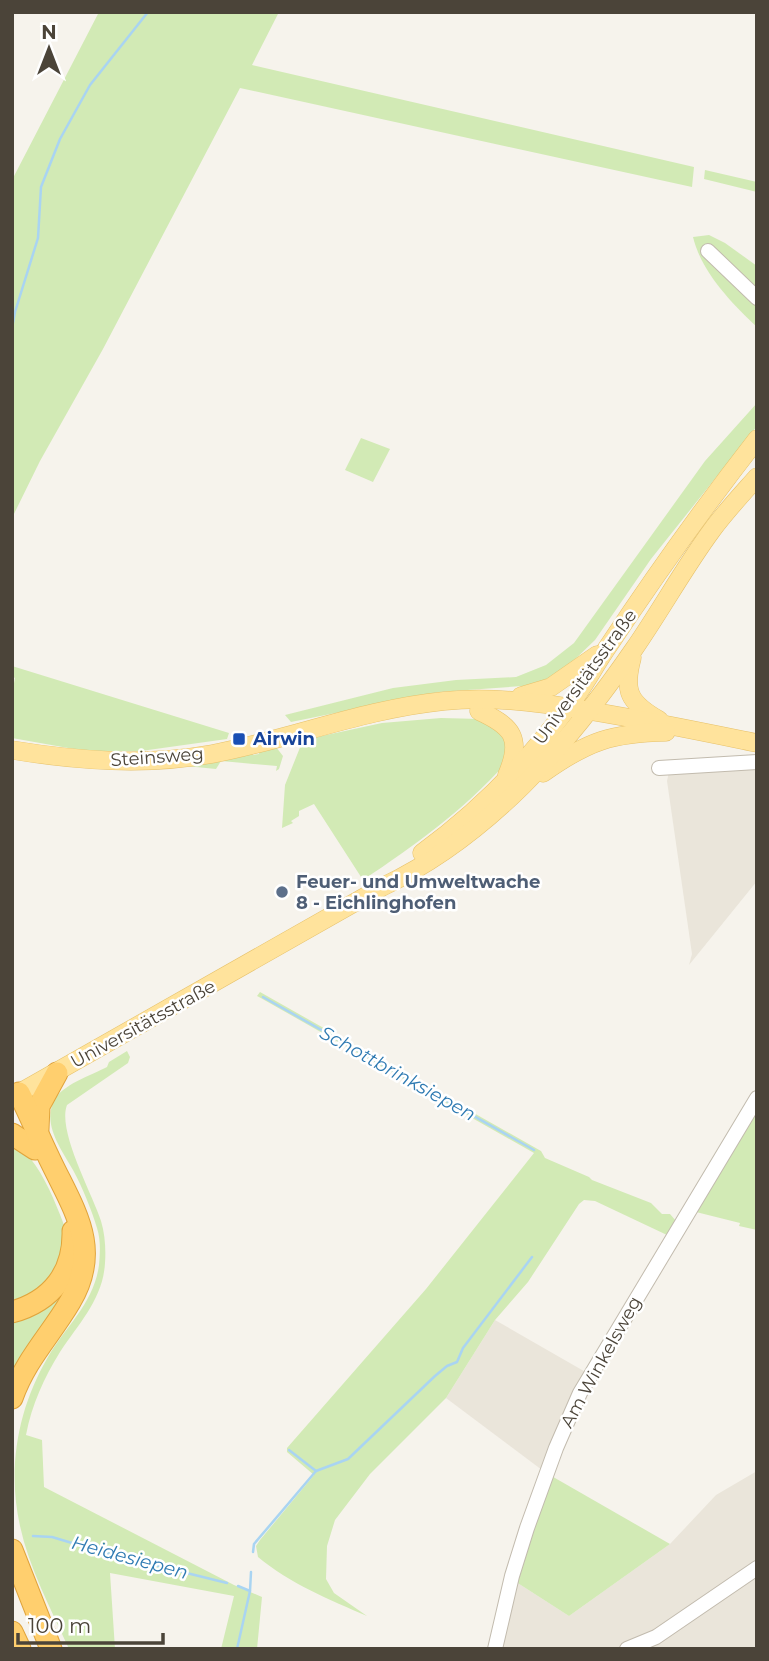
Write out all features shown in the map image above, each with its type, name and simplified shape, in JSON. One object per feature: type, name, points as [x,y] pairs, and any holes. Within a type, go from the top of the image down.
[{"type":"highway","points":[[12,1312],[35,1304],[53,1290],[65,1273],[73,1244],[72,1224],[67,1208],[36,1140],[39,1106],[57,1073]]},
{"type":"highway","points":[[12,1398],[33,1353],[71,1301],[85,1265],[85,1244],[80,1222],[15,1101]]},
{"type":"highway","points":[[12,1134],[36,1140]]},
{"type":"highway","points":[[12,1550],[51,1649]]},
{"type":"highway","points":[[12,1578],[44,1649]]},
{"type":"highway","points":[[12,1632],[20,1649]]},
{"type":"main road","name":"Universitätsstraße","points":[[382,887],[397,871],[443,836],[500,785],[565,712],[712,498],[757,439]]},
{"type":"main road","name":"Universitätsstraße","points":[[15,1101],[57,1073],[416,870],[468,834],[525,784],[586,715],[634,650],[713,528],[757,477]]},
{"type":"main road","points":[[501,699],[531,694],[551,687],[606,649]]},
{"type":"main road","name":"Universitätsstraße","points":[[634,650],[626,678],[629,694],[643,710],[668,729]]},
{"type":"main road","name":"Steinsweg","points":[[12,750],[97,761],[178,759],[240,748],[358,715],[413,705],[501,699],[543,702],[565,712]]},
{"type":"main road","points":[[479,711],[503,723],[514,738],[513,760],[500,785]]},
{"type":"main road","name":"Steinsweg","points":[[340,722],[420,712],[565,712]]},
{"type":"main road","points":[[565,712],[757,744]]},
{"type":"main road","points":[[525,784],[571,755],[608,737],[668,729]]},
{"type":"street","points":[[708,251],[757,298]]},
{"type":"street","points":[[659,768],[757,762]]},
{"type":"street","name":"Am Winkelsweg","points":[[495,1649],[512,1576],[527,1528],[580,1393],[757,1098]]},
{"type":"street","points":[[627,1649],[656,1637],[757,1568]]},
{"type":"shaded area","points":[[757,770],[757,881],[689,965],[692,954],[667,781],[669,772]]},
{"type":"shaded area","points":[[495,1320],[589,1374],[542,1470],[446,1398]]},
{"type":"shaded area","points":[[757,1471],[757,1649],[498,1649],[513,1580],[569,1616],[670,1544],[716,1495]]},
{"type":"green space","points":[[99,12],[279,12],[252,65],[694,167],[692,187],[240,88],[12,518],[12,180]]},
{"type":"green space","points":[[705,170],[757,182],[757,192],[704,179]]},
{"type":"green space","points":[[709,235],[757,266],[757,327],[727,297],[703,262],[693,237]]},
{"type":"green space","points":[[757,403],[757,426],[651,559],[595,640],[567,667],[536,685],[439,692],[291,722],[285,715],[393,688],[456,680],[516,677],[546,665],[574,643],[705,461]]},
{"type":"green space","points":[[361,438],[390,449],[373,482],[345,470]]},
{"type":"green space","points":[[12,666],[229,733],[227,739],[141,751],[85,751],[12,738],[12,694],[15,678],[12,676]]},
{"type":"green space","points":[[441,718],[481,719],[506,737],[505,764],[456,812],[382,867],[363,880],[314,804],[299,811],[299,816],[291,821],[293,823],[282,828],[285,785],[303,740],[382,723]]},
{"type":"green space","points":[[276,747],[283,756],[276,771],[277,766],[221,761],[216,769],[186,766],[252,753],[259,754],[259,751]]},
{"type":"green space","points":[[260,992],[541,1151],[545,1158],[651,1203],[662,1214],[670,1214],[676,1221],[667,1235],[595,1201],[584,1200],[579,1204],[528,1282],[495,1320],[446,1398],[370,1474],[335,1520],[327,1546],[326,1579],[334,1593],[367,1616],[296,1583],[258,1557],[256,1546],[260,1540],[314,1475],[287,1452],[287,1448],[426,1289],[534,1153],[257,996]]},
{"type":"green space","points":[[127,1051],[130,1057],[128,1063],[67,1105],[67,1130],[102,1226],[105,1263],[95,1299],[44,1382],[26,1435],[42,1440],[44,1487],[262,1597],[257,1649],[221,1649],[234,1596],[110,1573],[115,1649],[69,1649],[35,1573],[20,1526],[16,1504],[15,1460],[29,1397],[48,1357],[91,1291],[96,1279],[100,1247],[95,1221],[80,1183],[55,1137],[50,1119],[51,1110],[63,1090],[107,1067],[109,1062]]},
{"type":"green space","points":[[757,1104],[757,1230],[692,1211]]},
{"type":"green space","points":[[12,1142],[25,1152],[45,1181],[80,1266],[12,1389]]},
{"type":"green space","points":[[548,1474],[670,1544],[569,1616],[513,1580]]},
{"type":"waterway","points":[[12,328],[38,238],[41,187],[60,139],[90,85],[148,12]]},
{"type":"waterway","points":[[12,334],[12,353]]},
{"type":"waterway","name":"Schottbrinksiepen","points":[[263,997],[534,1150]]},
{"type":"waterway","name":"Schottbrinksiepen","points":[[253,1552],[254,1544],[316,1471],[348,1459],[435,1376],[457,1362],[463,1348],[532,1257]]},
{"type":"waterway","points":[[289,1450],[316,1471]]},
{"type":"waterway","name":"Heidesiepen","points":[[33,1536],[52,1537],[227,1583]]},
{"type":"waterway","points":[[237,1649],[250,1591],[251,1572]]},
{"type":"waterway","name":"Heidesiepen","points":[[238,1586],[250,1591]]},
{"type":"place","name":"Airwin","points":[[239,739]]},
{"type":"place","name":"Feuer- und Umweltwache 8 - Eichlinghofen","points":[[282,892]]}]
